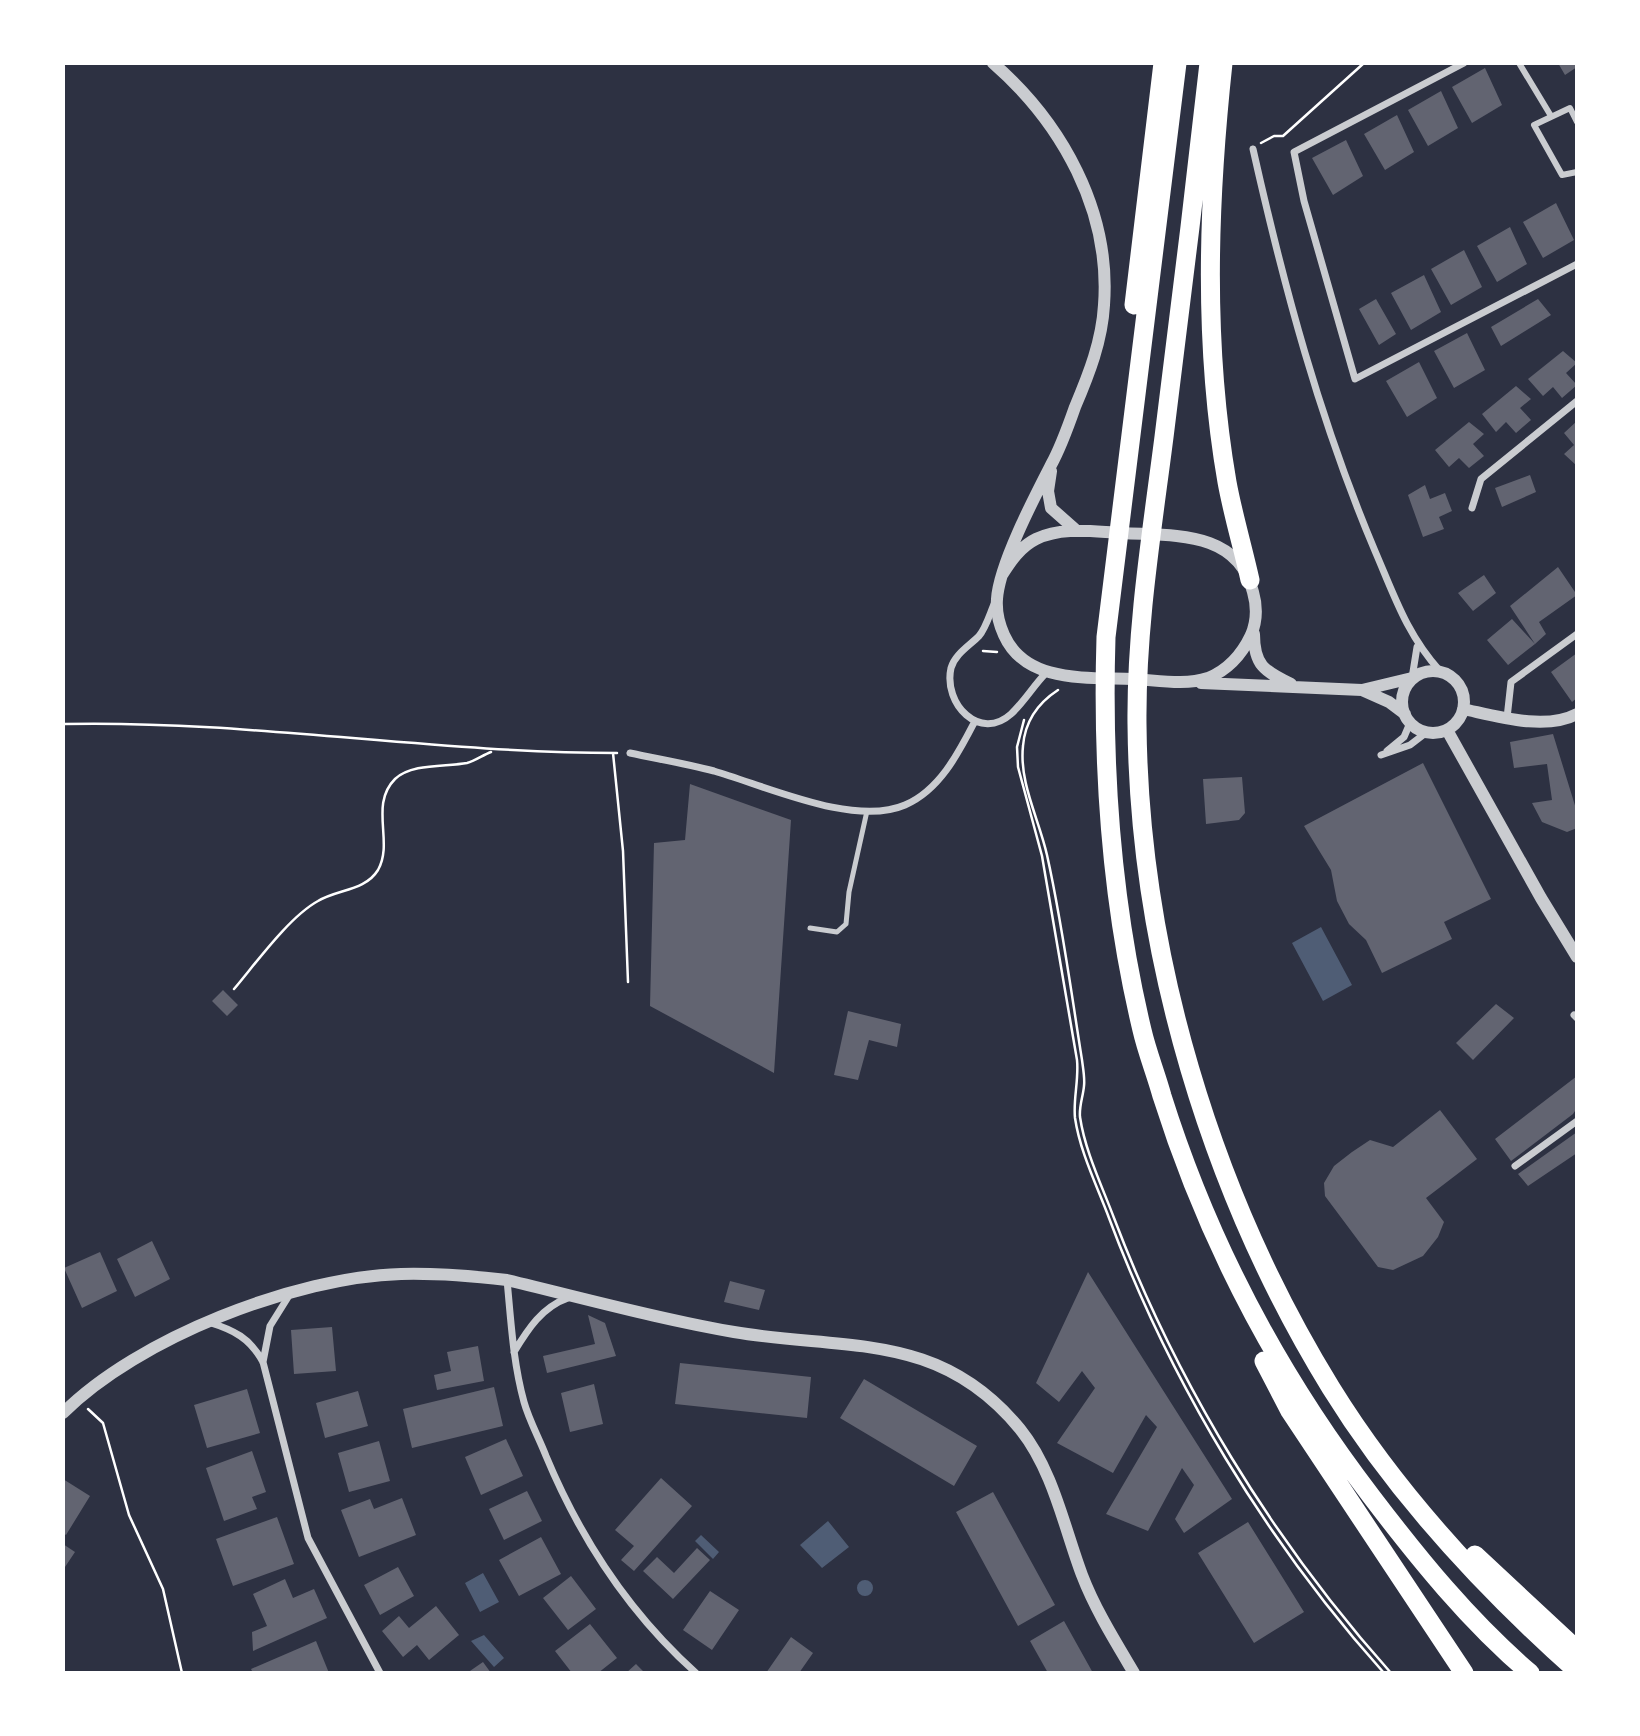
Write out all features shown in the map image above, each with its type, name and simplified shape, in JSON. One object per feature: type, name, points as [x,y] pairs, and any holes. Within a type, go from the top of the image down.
[{"type":"highway","points":[[1162,63],[1097,622],[1098,763],[1142,1030],[1215,1265],[1290,1411],[1464,1673]]},
{"type":"highway","points":[[1111,848],[1103,724],[1106,637],[1177,63]]},
{"type":"highway","points":[[1209,63],[1146,579],[1137,722],[1145,856],[1172,1009],[1232,1192],[1279,1293],[1332,1389],[1419,1507],[1489,1587],[1577,1671]]},
{"type":"highway","points":[[1223,63],[1213,159],[1209,275],[1216,392],[1226,470],[1251,580]]},
{"type":"highway","points":[[1180,1153],[1226,1262],[1286,1376],[1343,1459],[1425,1567],[1530,1673]]},
{"type":"highway","points":[[1419,1507],[1577,1650]]},
{"type":"street","points":[[1464,63],[1293,152],[1304,201],[1355,379],[1577,264]]},
{"type":"street","points":[[1519,63],[1551,116]]},
{"type":"street","points":[[994,64],[1043,117],[1072,158],[1089,196],[1102,249],[1104,307],[1100,334],[1081,393],[1002,575],[997,598],[980,635],[966,646],[952,666],[949,689],[956,708],[975,721],[994,723],[1010,715],[1046,673]]},
{"type":"street","points":[[1577,122],[1570,108],[1534,125],[1562,175],[1577,172]]},
{"type":"street","points":[[1254,149],[1279,261],[1308,369],[1351,494],[1417,647],[1440,671],[1456,681],[1464,699],[1463,709],[1447,730],[1427,732],[1410,745],[1381,755],[1404,737],[1408,719],[1403,695],[1412,678],[1417,647]]},
{"type":"street","points":[[1472,508],[1481,480],[1577,401]]},
{"type":"street","points":[[1052,464],[1048,491],[1051,508],[1077,531]]},
{"type":"street","points":[[1002,575],[1015,555],[1034,540],[1057,532],[1196,537],[1219,545],[1238,560],[1251,580],[1256,603],[1254,655],[1269,673],[1298,687]]},
{"type":"street","points":[[997,598],[999,622],[1008,644],[1025,662],[1046,673],[1362,690],[1412,678],[1420,673],[1440,671]]},
{"type":"street","points":[[1184,682],[1207,678],[1228,666],[1244,649],[1254,627]]},
{"type":"street","points":[[1507,718],[1511,682],[1577,634]]},
{"type":"street","points":[[1362,690],[1389,702],[1427,732]]},
{"type":"street","points":[[1463,709],[1507,718],[1574,719]]},
{"type":"street","points":[[631,753],[712,771],[802,798],[881,813],[907,804],[934,784],[956,757],[975,721]]},
{"type":"street","points":[[1447,730],[1577,957]]},
{"type":"street","points":[[1515,1166],[1577,1121]]},
{"type":"street","points":[[63,1413],[135,1359],[208,1321],[290,1293],[399,1274],[507,1280],[732,1332],[798,1342],[897,1350],[932,1362],[966,1381],[1021,1430],[1054,1495],[1083,1577],[1102,1618],[1134,1673]]},
{"type":"street","points":[[507,1280],[513,1352],[524,1403],[564,1498],[598,1562],[635,1611],[696,1673]]},
{"type":"street","points":[[263,1362],[270,1326],[290,1293]]},
{"type":"street","points":[[513,1352],[532,1323],[554,1303],[574,1296]]},
{"type":"street","points":[[208,1321],[241,1334],[255,1347],[263,1362],[308,1538],[380,1673]]},
{"type":"lane","points":[[810,929],[837,932],[846,924],[849,892],[867,811]]},
{"type":"path","points":[[1254,149],[1263,141],[1283,136],[1364,63]]},
{"type":"path","points":[[1065,687],[1040,704],[1027,724],[1022,748],[1023,766],[1047,855],[1083,1059],[1085,1084],[1080,1104],[1084,1133],[1125,1245],[1174,1353],[1210,1421],[1287,1542],[1391,1673]]},
{"type":"path","points":[[1048,690],[1036,701],[1023,722],[1017,747],[1018,767],[1042,856],[1077,1060],[1079,1084],[1075,1104],[1076,1118],[1093,1176],[1147,1309],[1206,1423],[1283,1545],[1384,1673]]},
{"type":"path","points":[[63,724],[276,732],[494,750],[631,753]]},
{"type":"path","points":[[234,989],[275,940],[318,901],[373,879],[385,857],[383,798],[396,778],[427,767],[469,762],[494,750]]},
{"type":"path","points":[[613,753],[624,865],[628,982]]},
{"type":"path","points":[[86,1407],[103,1423],[129,1516],[163,1589],[182,1673]]},
{"type":"water","points":[[1321,927],[1352,985],[1323,1001],[1292,943]]},
{"type":"water","points":[[828,1521],[849,1547],[822,1568],[800,1545]]},
{"type":"water","points":[[701,1535],[719,1552],[713,1559],[695,1541]]},
{"type":"water","points":[[483,1573],[499,1602],[480,1612],[465,1583]]},
{"type":"water","points":[[862,1580],[868,1580],[873,1588],[871,1594],[862,1596],[857,1591],[857,1585]]},
{"type":"water","points":[[484,1635],[504,1658],[494,1667],[471,1641]]},
{"type":"building","points":[[1558,63],[1577,63],[1577,67],[1565,75]]},
{"type":"building","points":[[1485,68],[1502,105],[1472,123],[1452,87]]},
{"type":"building","points":[[1441,91],[1458,128],[1428,146],[1408,110]]},
{"type":"building","points":[[1397,115],[1414,152],[1385,170],[1364,134]]},
{"type":"building","points":[[1346,140],[1363,176],[1333,195],[1312,158]]},
{"type":"building","points":[[1556,203],[1574,240],[1543,258],[1523,222]]},
{"type":"building","points":[[1510,227],[1527,264],[1497,282],[1477,246]]},
{"type":"building","points":[[1464,250],[1482,287],[1451,305],[1431,269]]},
{"type":"building","points":[[1424,275],[1441,312],[1411,330],[1391,293]]},
{"type":"building","points":[[1376,299],[1396,334],[1379,345],[1359,309]]},
{"type":"building","points":[[1538,299],[1551,315],[1501,346],[1491,327]]},
{"type":"building","points":[[1467,333],[1485,370],[1454,388],[1434,351]]},
{"type":"building","points":[[1563,351],[1577,363],[1566,373],[1577,385],[1562,398],[1553,387],[1543,396],[1528,379]]},
{"type":"building","points":[[1419,362],[1437,398],[1407,417],[1386,381]]},
{"type":"building","points":[[1516,386],[1531,399],[1520,408],[1531,420],[1516,433],[1506,422],[1496,432],[1482,414]]},
{"type":"building","points":[[1577,421],[1577,466],[1564,454],[1574,445],[1564,433]]},
{"type":"building","points":[[1469,422],[1484,434],[1473,444],[1484,456],[1469,468],[1459,458],[1449,467],[1435,450]]},
{"type":"building","points":[[1530,475],[1536,492],[1502,507],[1495,488]]},
{"type":"building","points":[[1425,485],[1430,499],[1445,493],[1452,511],[1439,517],[1444,529],[1423,537],[1408,495]]},
{"type":"building","points":[[1558,567],[1577,595],[1539,622],[1546,634],[1535,644],[1510,606]]},
{"type":"building","points":[[1484,575],[1496,593],[1473,611],[1458,593]]},
{"type":"building","points":[[1512,619],[1535,644],[1508,665],[1487,640]]},
{"type":"building","points":[[1577,653],[1577,698],[1572,702],[1551,672]]},
{"type":"building","points":[[1553,734],[1577,812],[1577,828],[1567,832],[1542,822],[1532,803],[1552,800],[1547,764],[1514,768],[1510,742]]},
{"type":"building","points":[[1423,763],[1491,899],[1444,922],[1452,939],[1382,973],[1366,940],[1349,924],[1337,901],[1331,870],[1304,826]]},
{"type":"building","points":[[1242,777],[1245,813],[1239,820],[1206,824],[1203,779]]},
{"type":"building","points":[[690,784],[791,820],[774,1073],[650,1006],[654,843],[685,840]]},
{"type":"building","points":[[223,990],[238,1005],[227,1016],[212,1001]]},
{"type":"building","points":[[1496,1004],[1514,1018],[1473,1060],[1456,1043]]},
{"type":"building","points":[[848,1011],[901,1024],[897,1047],[869,1040],[858,1080],[834,1075]]},
{"type":"building","points":[[1577,1076],[1577,1108],[1573,1114],[1511,1161],[1495,1139]]},
{"type":"building","points":[[1440,1110],[1477,1159],[1426,1198],[1444,1222],[1438,1237],[1423,1256],[1393,1270],[1378,1267],[1325,1196],[1324,1183],[1334,1166],[1370,1140],[1393,1147]]},
{"type":"building","points":[[1577,1132],[1577,1153],[1528,1186],[1518,1174]]},
{"type":"building","points":[[152,1241],[170,1279],[135,1297],[117,1259]]},
{"type":"building","points":[[100,1252],[117,1291],[82,1308],[64,1268]]},
{"type":"building","points":[[1088,1272],[1232,1499],[1184,1533],[1175,1519],[1194,1485],[1182,1468],[1148,1531],[1106,1514],[1157,1427],[1146,1415],[1113,1473],[1057,1443],[1095,1388],[1082,1371],[1059,1402],[1036,1383]]},
{"type":"building","points":[[730,1281],[765,1290],[759,1310],[724,1302]]},
{"type":"building","points":[[588,1315],[605,1323],[616,1356],[547,1373],[543,1356],[595,1344]]},
{"type":"building","points":[[332,1327],[336,1371],[294,1374],[291,1330]]},
{"type":"building","points":[[478,1346],[484,1381],[437,1390],[434,1375],[451,1371],[447,1352]]},
{"type":"building","points":[[680,1363],[811,1377],[807,1418],[675,1404]]},
{"type":"building","points":[[864,1379],[977,1446],[954,1486],[840,1418]]},
{"type":"building","points":[[594,1384],[603,1424],[570,1432],[561,1393]]},
{"type":"building","points":[[494,1387],[503,1426],[412,1448],[403,1409]]},
{"type":"building","points":[[247,1389],[260,1433],[207,1448],[194,1405]]},
{"type":"building","points":[[358,1391],[368,1426],[325,1438],[316,1403]]},
{"type":"building","points":[[506,1439],[523,1476],[481,1495],[465,1457]]},
{"type":"building","points":[[379,1441],[390,1481],[349,1492],[338,1453]]},
{"type":"building","points":[[252,1451],[266,1492],[252,1497],[257,1509],[224,1521],[206,1468]]},
{"type":"building","points":[[661,1478],[692,1506],[634,1571],[621,1560],[634,1546],[615,1530]]},
{"type":"building","points":[[63,1479],[90,1496],[66,1535],[63,1533]]},
{"type":"building","points":[[527,1491],[542,1521],[504,1540],[489,1509]]},
{"type":"building","points":[[993,1492],[1055,1605],[1018,1626],[956,1512]]},
{"type":"building","points":[[402,1498],[416,1535],[359,1557],[341,1510],[370,1499],[374,1509]]},
{"type":"building","points":[[277,1517],[294,1564],[233,1586],[216,1539]]},
{"type":"building","points":[[1248,1522],[1304,1612],[1254,1643],[1198,1553]]},
{"type":"building","points":[[541,1537],[561,1574],[519,1596],[499,1560]]},
{"type":"building","points":[[63,1544],[75,1552],[63,1570]]},
{"type":"building","points":[[697,1548],[710,1560],[673,1599],[643,1571],[657,1557],[674,1573]]},
{"type":"building","points":[[398,1567],[414,1596],[380,1615],[364,1585]]},
{"type":"building","points":[[571,1576],[596,1609],[568,1630],[543,1598]]},
{"type":"building","points":[[285,1579],[293,1598],[314,1589],[327,1618],[253,1651],[252,1632],[267,1626],[253,1594]]},
{"type":"building","points":[[710,1591],[739,1610],[712,1650],[683,1630]]},
{"type":"building","points":[[436,1606],[459,1635],[429,1660],[417,1645],[403,1657],[382,1631],[399,1616],[409,1628]]},
{"type":"building","points":[[1064,1621],[1093,1673],[1048,1673],[1030,1641]]},
{"type":"building","points":[[590,1624],[617,1658],[598,1673],[572,1673],[555,1651]]},
{"type":"building","points":[[791,1637],[813,1653],[799,1673],[766,1673]]},
{"type":"building","points":[[316,1641],[329,1673],[253,1673],[251,1669]]},
{"type":"building","points":[[483,1662],[491,1673],[467,1673]]},
{"type":"building","points":[[636,1664],[645,1673],[626,1673]]}]
